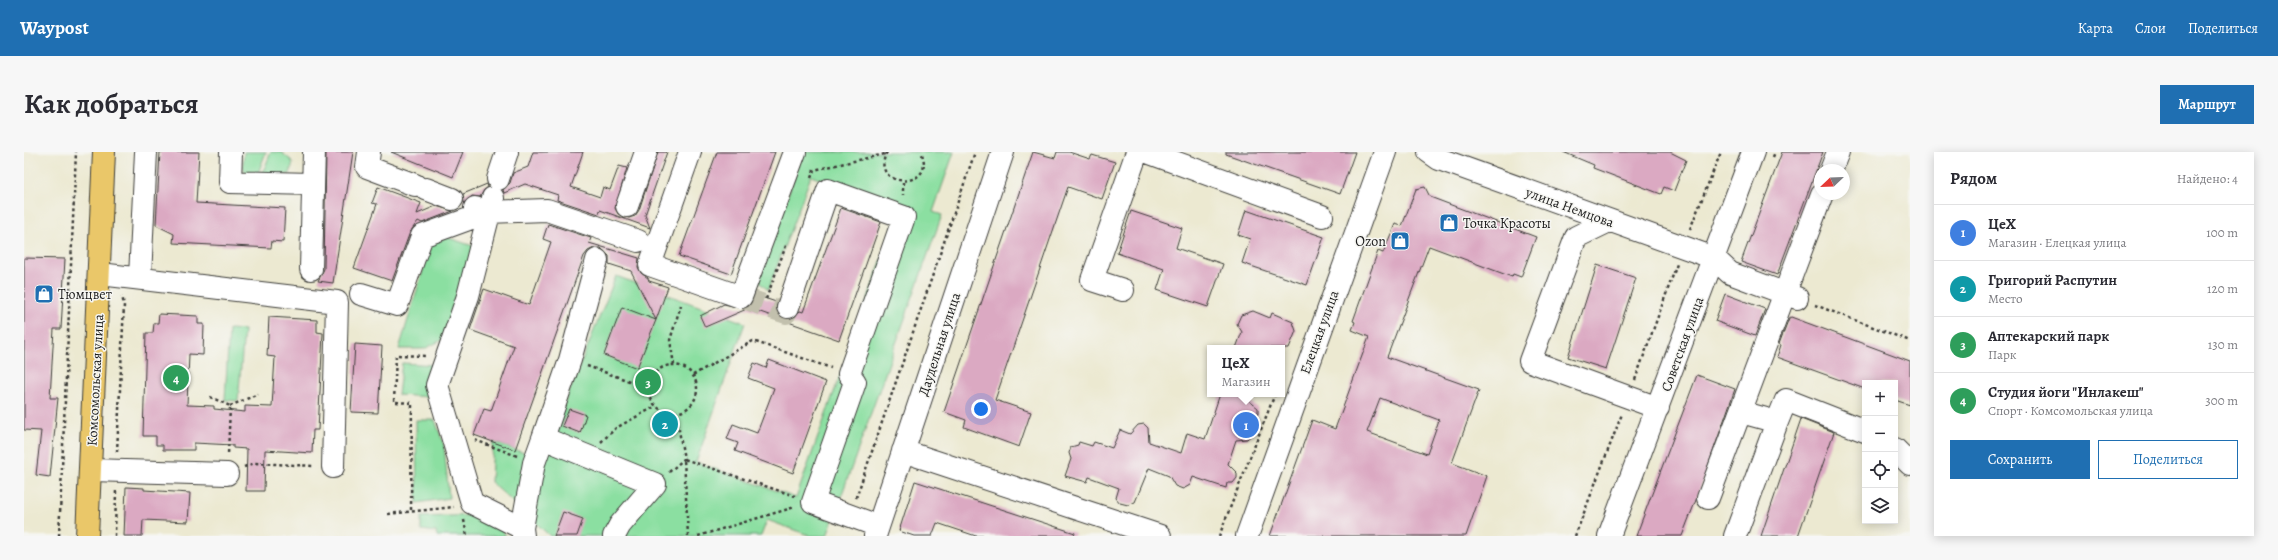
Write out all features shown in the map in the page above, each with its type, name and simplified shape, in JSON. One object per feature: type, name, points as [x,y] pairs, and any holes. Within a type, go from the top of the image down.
[{"type":"main road","name":"Комсомольская улица","points":[[87,536],[91,470],[108,274],[104,152]]},
{"type":"street","points":[[140,277],[146,152]]},
{"type":"street","points":[[231,152],[230,182],[313,184]]},
{"type":"street","points":[[311,269],[314,152]]},
{"type":"street","points":[[369,152],[367,167],[452,199]]},
{"type":"street","points":[[507,152],[488,199],[468,296],[437,385],[472,503],[522,532],[534,463],[612,232],[646,152]]},
{"type":"street","points":[[690,152],[648,244],[650,265],[741,297],[795,152]]},
{"type":"street","name":"Даудельная улица","points":[[876,531],[1003,152]]},
{"type":"street","points":[[1123,290],[1092,280],[1137,152]]},
{"type":"street","points":[[1146,152],[1322,216]]},
{"type":"street","name":"Елецкая улица","points":[[1247,536],[1384,152]]},
{"type":"street","name":"Советская улица","points":[[1609,536],[1753,152]]},
{"type":"street","points":[[1833,164],[1838,152]]},
{"type":"street","name":"улица Немцова","points":[[1436,154],[1609,221],[1714,258]]},
{"type":"street","points":[[788,306],[828,190],[904,217],[849,374],[855,382],[813,502],[850,515],[876,531]]},
{"type":"street","points":[[361,294],[398,305],[422,236],[488,199],[547,210],[648,244]]},
{"type":"street","points":[[1708,498],[1741,412],[1791,296],[1820,200]]},
{"type":"street","points":[[1609,221],[1576,237],[1530,361],[1658,408]]},
{"type":"street","points":[[1714,258],[1730,273],[1791,296]]},
{"type":"street","points":[[108,274],[337,302],[333,467]]},
{"type":"street","points":[[1735,536],[1786,400],[1862,430]]},
{"type":"street","points":[[1741,412],[1777,422]]},
{"type":"street","points":[[543,438],[655,484],[620,525],[614,536]]},
{"type":"street","points":[[903,451],[1160,536]]},
{"type":"street","points":[[1898,452],[1910,464]]},
{"type":"street","points":[[91,470],[117,472],[227,474]]},
{"type":"path","points":[[59,536],[76,152]]},
{"type":"path","points":[[887,152],[884,161],[888,173],[892,178],[903,182],[917,177],[921,171],[924,164],[921,152]]},
{"type":"path","points":[[850,515],[975,152]]},
{"type":"path","points":[[1575,536],[1628,398],[1683,246],[1721,152]]},
{"type":"path","points":[[108,274],[124,305],[115,536]]},
{"type":"path","points":[[1791,296],[1910,341]]},
{"type":"path","points":[[674,365],[670,340],[681,305]]},
{"type":"path","points":[[693,375],[753,341],[849,374]]},
{"type":"path","points":[[411,510],[412,403],[394,402],[396,355],[447,356]]},
{"type":"path","points":[[570,360],[649,388]]},
{"type":"path","points":[[674,365],[688,370],[693,375],[697,382],[696,399],[691,406],[676,413],[669,413],[656,406],[652,401],[649,388],[650,381],[659,369],[674,365]]},
{"type":"path","points":[[210,397],[230,406],[258,394]]},
{"type":"path","points":[[1219,536],[1274,397]]},
{"type":"path","points":[[230,406],[227,474],[255,463],[333,467]]},
{"type":"path","points":[[676,413],[684,459],[688,536]]},
{"type":"path","points":[[450,431],[534,463]]},
{"type":"path","points":[[684,459],[813,502]]},
{"type":"path","points":[[655,484],[684,459]]},
{"type":"path","points":[[698,536],[813,502]]},
{"type":"path","points":[[388,514],[411,510],[461,506],[472,503]]},
{"type":"green space","points":[[244,152],[266,152],[257,176],[245,173],[243,165]]},
{"type":"green space","points":[[271,152],[281,152],[293,162],[290,174],[261,177]]},
{"type":"green space","points":[[803,152],[954,152],[933,212],[942,215],[827,536],[811,536],[767,520],[761,536],[550,536],[491,482],[493,442],[542,459],[616,276],[745,323],[696,462],[796,498],[900,208],[811,176],[768,290],[759,282],[760,275]]},
{"type":"green space","points":[[446,237],[476,247],[442,340],[424,349],[399,349],[431,244]]},
{"type":"green space","points":[[229,329],[244,330],[238,401],[225,400]]},
{"type":"green space","points":[[402,363],[437,365],[430,397],[398,395]]},
{"type":"green space","points":[[416,420],[435,420],[444,445],[449,498],[417,503]]},
{"type":"green space","points":[[481,515],[498,524],[506,536],[437,536],[436,532],[421,530],[421,517]]},
{"type":"building","points":[[160,152],[199,152],[196,203],[285,208],[283,242],[272,241],[271,248],[173,243],[174,234],[156,225]]},
{"type":"building","points":[[326,152],[353,152],[333,283],[318,281],[324,269]]},
{"type":"building","points":[[391,152],[463,152],[453,177]]},
{"type":"building","points":[[533,152],[583,152],[571,187],[600,197],[603,187],[610,190],[619,166],[627,168],[615,208],[618,214],[629,218],[635,216],[639,210],[658,152],[667,152],[645,215],[650,228],[600,210],[599,214],[557,200],[558,195],[525,184],[504,193],[503,190],[510,183],[513,173],[528,167]]},
{"type":"building","points":[[717,152],[775,152],[731,274],[679,256]]},
{"type":"building","points":[[1033,152],[1055,158],[1057,152],[1069,152],[1090,159],[1092,155],[1115,162],[1102,199],[1068,187],[995,400],[1031,412],[1019,447],[964,427],[966,420],[944,412]]},
{"type":"building","points":[[1226,152],[1355,152],[1340,194],[1226,154]]},
{"type":"building","points":[[1563,152],[1670,152],[1686,160],[1674,191],[1664,187],[1661,194],[1593,168],[1594,165]]},
{"type":"building","points":[[1782,152],[1823,152],[1819,164],[1814,164],[1814,176],[1777,275],[1741,262]]},
{"type":"building","points":[[487,184],[488,187],[484,190],[480,197],[472,196],[464,203],[463,194]]},
{"type":"building","points":[[378,187],[421,203],[417,214],[436,206],[453,211],[422,223],[418,221],[410,232],[392,281],[354,268],[377,204],[372,203]]},
{"type":"building","points":[[1425,187],[1430,197],[1536,237],[1521,277],[1513,274],[1512,277],[1429,246],[1387,357],[1479,390],[1452,463],[1487,476],[1466,536],[1270,536],[1312,420],[1335,429],[1369,337],[1352,330],[1355,322],[1353,321],[1378,251],[1383,253],[1395,224],[1402,226],[1416,189]],"holes":[[[1380,398],[1439,420],[1427,454],[1367,432]]]},
{"type":"building","points":[[841,208],[881,222],[839,340],[749,308],[705,327],[700,316],[724,304],[744,309],[749,306],[755,295],[776,302],[776,310],[784,319],[791,319],[800,311],[803,312]]},
{"type":"building","points":[[1246,210],[1324,237],[1307,285],[1242,263],[1250,239],[1238,235]]},
{"type":"building","points":[[1131,211],[1182,228],[1176,248],[1223,264],[1208,307],[1157,290],[1164,269],[1117,253]]},
{"type":"building","points":[[548,224],[591,238],[589,243],[639,258],[638,267],[641,273],[648,278],[649,281],[668,287],[656,320],[631,271],[609,264],[609,256],[601,248],[594,248],[588,251],[584,256],[515,450],[474,435],[484,409],[491,411],[514,346],[470,330],[484,289],[529,305],[551,242],[543,239]]},
{"type":"building","points":[[24,258],[65,259],[61,329],[54,329],[50,398],[58,398],[50,477],[36,475],[41,431],[24,430]]},
{"type":"building","points":[[1597,265],[1636,278],[1606,369],[1568,357]]},
{"type":"building","points":[[1725,294],[1765,309],[1755,336],[1715,321]]},
{"type":"building","points":[[622,307],[656,320],[637,368],[604,355]]},
{"type":"building","points":[[1253,311],[1270,318],[1272,313],[1293,322],[1296,331],[1289,348],[1285,348],[1285,345],[1237,345],[1242,332],[1237,324],[1241,315]]},
{"type":"building","points":[[159,314],[198,316],[198,324],[204,324],[203,355],[189,354],[187,405],[214,406],[214,409],[245,412],[245,406],[272,407],[275,357],[267,356],[269,317],[317,320],[317,332],[323,333],[318,430],[313,430],[312,453],[265,450],[264,491],[246,491],[247,449],[233,448],[233,445],[194,443],[194,450],[163,450],[163,445],[156,445],[156,436],[143,436],[146,333],[153,333],[154,323],[158,323]]},
{"type":"building","points":[[1791,317],[1910,361],[1910,405],[1898,401],[1898,380],[1862,380],[1862,388],[1777,357],[1781,345],[1779,344],[1789,318]]},
{"type":"building","points":[[355,344],[382,346],[378,413],[351,412]]},
{"type":"building","points":[[769,360],[826,382],[793,473],[735,451],[738,443],[727,439],[733,424],[757,433],[774,388],[748,378],[754,363],[766,368]]},
{"type":"building","points":[[1697,375],[1735,389],[1696,500],[1682,536],[1636,536]]},
{"type":"building","points":[[1219,397],[1249,397],[1248,400],[1258,408],[1258,414],[1250,423],[1251,435],[1247,439],[1236,440],[1228,464],[1237,473],[1237,478],[1233,483],[1227,483],[1226,488],[1193,477],[1190,485],[1183,489],[1175,486],[1169,476],[1149,468],[1135,502],[1128,505],[1120,503],[1116,498],[1119,488],[1089,477],[1087,482],[1065,476],[1071,459],[1069,453],[1071,447],[1078,445],[1079,442],[1092,446],[1094,442],[1112,448],[1120,430],[1130,434],[1138,425],[1144,424],[1148,428],[1149,442],[1181,453],[1187,433],[1205,439]]},
{"type":"building","points":[[569,409],[586,415],[580,433],[562,426]]},
{"type":"building","points":[[1801,419],[1834,432],[1798,536],[1761,536]]},
{"type":"building","points":[[915,481],[1075,533],[1074,536],[976,536],[937,523],[932,536],[914,536],[899,531]]},
{"type":"building","points":[[126,487],[144,488],[144,490],[190,493],[188,522],[143,520],[142,536],[124,536]]},
{"type":"building","points":[[563,512],[583,519],[577,536],[554,536]]},
{"type":"tunnel","points":[[741,297],[786,313],[788,307]]},
{"type":"place","name":"Точка Красоты","points":[[1449,223]]},
{"type":"place","name":"Ozon","points":[[1400,241]]},
{"type":"place","name":"Тюмцвет","points":[[44,294]]},
{"type":"place","name":"Студия йоги \"Инлакеш\"","points":[[176,378]]},
{"type":"place","name":"Аптекарский парк","points":[[648,382]]},
{"type":"place","name":"Григорий Распутин","points":[[665,424]]},
{"type":"place","name":"ЦеХ","points":[[1246,425]]}]
